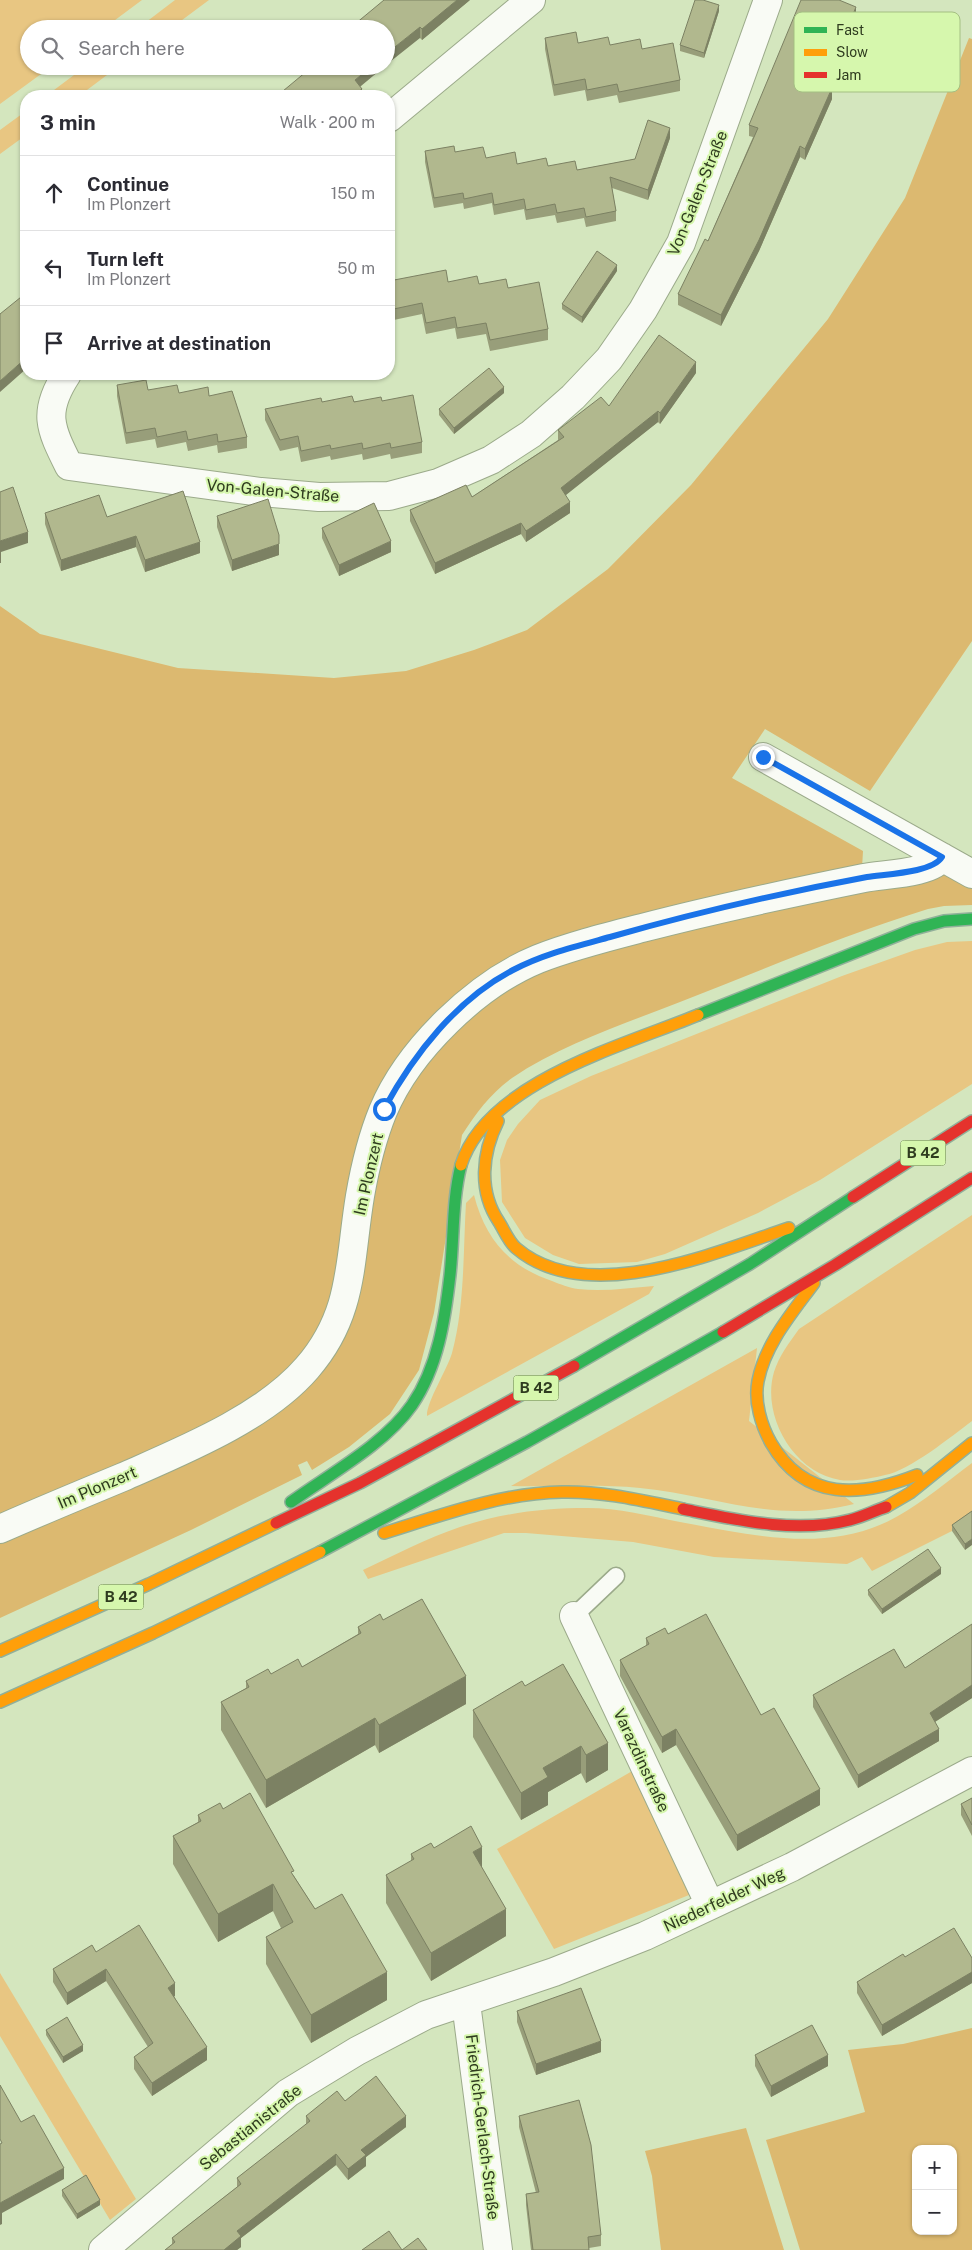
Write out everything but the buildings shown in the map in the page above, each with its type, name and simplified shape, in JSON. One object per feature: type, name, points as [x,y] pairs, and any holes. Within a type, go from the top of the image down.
[{"type":"highway","points":[[240,1540],[387,1431],[411,1406],[428,1374],[443,1329],[448,1305],[458,1185],[466,1153],[476,1135],[508,1105],[531,1087],[566,1068],[762,989],[914,929],[944,921],[972,919]]},
{"type":"highway","points":[[508,1105],[493,1129],[486,1152],[485,1178],[488,1203],[496,1223],[508,1239],[524,1254],[545,1266],[593,1277],[651,1270],[822,1219]]},
{"type":"highway","name":"B 42","points":[[0,1650],[360,1483],[547,1382],[726,1279],[972,1121]]},
{"type":"highway","name":"B 42","points":[[0,1702],[121,1648],[320,1552],[492,1462],[691,1351],[821,1273],[972,1178]]},
{"type":"highway","points":[[821,1273],[784,1324],[763,1363],[758,1383],[757,1402],[762,1423],[772,1447],[788,1466],[805,1480],[826,1489],[847,1492],[864,1491],[902,1482],[944,1463]]},
{"type":"highway","points":[[320,1552],[464,1508],[515,1498],[557,1493],[606,1496],[783,1525],[829,1523],[870,1514],[887,1507],[917,1487],[944,1463],[972,1443]]},
{"type":"street","points":[[395,113],[531,0]]},
{"type":"street","name":"Von-Galen-Straße","points":[[63,380],[57,389],[50,414],[55,439],[69,466],[261,492],[319,497],[389,496],[438,483],[491,460],[531,434],[573,397],[609,359],[643,310],[681,243],[766,1]]},
{"type":"street","points":[[763,757],[972,874]]},
{"type":"street","name":"Im Plonzert","points":[[0,1528],[150,1465],[213,1435],[268,1401],[305,1371],[324,1345],[344,1305],[364,1175],[384,1109],[416,1058],[469,1000],[487,986],[514,970],[541,958],[626,932],[848,881],[922,869],[938,863],[942,857]]},
{"type":"street","name":"Varazdinstraße","points":[[574,1616],[710,1905]]},
{"type":"street","name":"Niederfelder Weg","points":[[466,2003],[645,1936],[792,1867],[972,1771]]},
{"type":"street","name":"Sebastianistraße","points":[[104,2250],[288,2093],[357,2051],[426,2015],[466,2003]]},
{"type":"street","name":"Friedrich-Gerlach-Straße","points":[[466,2003],[498,2250]]},
{"type":"lane","points":[[574,1616],[616,1576]]},
{"type":"shaded area","points":[[0,0],[142,0],[115,20],[20,20],[20,75],[40,75],[0,104]]},
{"type":"shaded area","points":[[175,0],[209,0],[182,20],[149,20]]},
{"type":"shaded area","points":[[969,38],[972,39],[972,641],[870,791],[765,729],[732,778],[863,851],[861,886],[952,872],[972,882],[972,905],[944,906],[928,909],[834,941],[572,1045],[512,1078],[484,1104],[462,1135],[434,1313],[419,1370],[390,1414],[349,1447],[312,1470],[307,1461],[298,1465],[302,1475],[191,1530],[0,1618],[0,606],[40,634],[178,668],[334,678],[406,671],[474,650],[527,630],[608,569],[691,485],[828,319],[905,198],[947,92],[960,92],[960,60]]},
{"type":"shaded area","points":[[74,75],[107,75],[87,90],[54,90]]},
{"type":"shaded area","points":[[20,115],[20,139],[0,154],[0,130]]},
{"type":"shaded area","points":[[972,941],[972,1084],[820,1180],[758,1213],[665,1254],[637,1262],[579,1264],[553,1255],[525,1238],[502,1202],[500,1160],[507,1140],[518,1124],[540,1100],[591,1076],[842,976],[915,950],[947,942]]},
{"type":"shaded area","points":[[474,1195],[479,1211],[492,1238],[512,1259],[537,1275],[571,1288],[587,1290],[654,1286],[649,1294],[427,1416],[433,1395],[452,1353],[456,1335],[463,1278],[466,1203]]},
{"type":"shaded area","points":[[972,1215],[972,1421],[918,1460],[885,1475],[857,1480],[840,1480],[823,1475],[808,1466],[795,1454],[785,1440],[777,1424],[772,1406],[771,1389],[774,1372],[788,1345],[799,1329]]},
{"type":"shaded area","points":[[757,1348],[749,1421],[854,1504],[825,1509],[771,1510],[640,1488],[511,1486]]},
{"type":"shaded area","points":[[972,1463],[972,1517],[952,1531],[872,1571],[862,1557],[847,1564],[714,1557],[633,1542],[526,1533],[504,1533],[368,1579],[363,1570],[423,1541],[475,1522],[523,1512],[555,1509],[599,1508],[763,1536],[818,1538],[846,1535],[872,1528],[898,1516]]},
{"type":"shaded area","points":[[634,1770],[691,1890],[689,1895],[554,1949],[497,1849]]},
{"type":"shaded area","points":[[0,1973],[136,2199],[110,2220],[0,2036]]},
{"type":"shaded area","points":[[972,2028],[972,2250],[800,2250],[766,2140],[865,2112],[848,2050],[903,2044]]},
{"type":"shaded area","points":[[746,2128],[784,2250],[661,2250],[652,2176],[645,2151]]},
{"type":"traffic: fast","points":[[698,1015],[914,929],[944,921],[972,919]]},
{"type":"traffic: fast","points":[[291,1502],[356,1458],[387,1433],[401,1419],[421,1390],[434,1359],[446,1309],[456,1192],[461,1165]]},
{"type":"traffic: fast","points":[[574,1366],[750,1264],[853,1197]]},
{"type":"traffic: fast","points":[[320,1552],[527,1442],[723,1332]]},
{"type":"traffic: slow","points":[[461,1165],[476,1136],[499,1111],[528,1089],[562,1070],[598,1054],[698,1015]]},
{"type":"traffic: slow","points":[[498,1121],[488,1146],[486,1159],[485,1185],[488,1198],[492,1210],[513,1245],[545,1265],[578,1274],[613,1275],[651,1270],[725,1250],[789,1228]]},
{"type":"traffic: slow","points":[[814,1283],[780,1329],[767,1354],[758,1381],[757,1397],[761,1421],[771,1443],[785,1462],[800,1476],[817,1485],[855,1490],[875,1488],[917,1475]]},
{"type":"traffic: slow","points":[[886,1507],[910,1493],[972,1443]]},
{"type":"traffic: slow","points":[[384,1533],[472,1506],[539,1493],[593,1493],[683,1509]]},
{"type":"traffic: slow","points":[[0,1651],[149,1584],[276,1523]]},
{"type":"traffic: slow","points":[[0,1702],[153,1633],[320,1552]]},
{"type":"traffic: jam","points":[[853,1197],[972,1121]]},
{"type":"traffic: jam","points":[[723,1332],[835,1265],[972,1178]]},
{"type":"traffic: jam","points":[[276,1523],[360,1483],[574,1366]]},
{"type":"traffic: jam","points":[[683,1509],[766,1524],[809,1526],[850,1520],[886,1507]]},
{"type":"route","points":[[384,1109],[416,1058],[444,1025],[469,1000],[487,986],[514,970],[541,958],[626,932],[867,877],[922,869],[938,863],[942,857],[763,757]]}]
